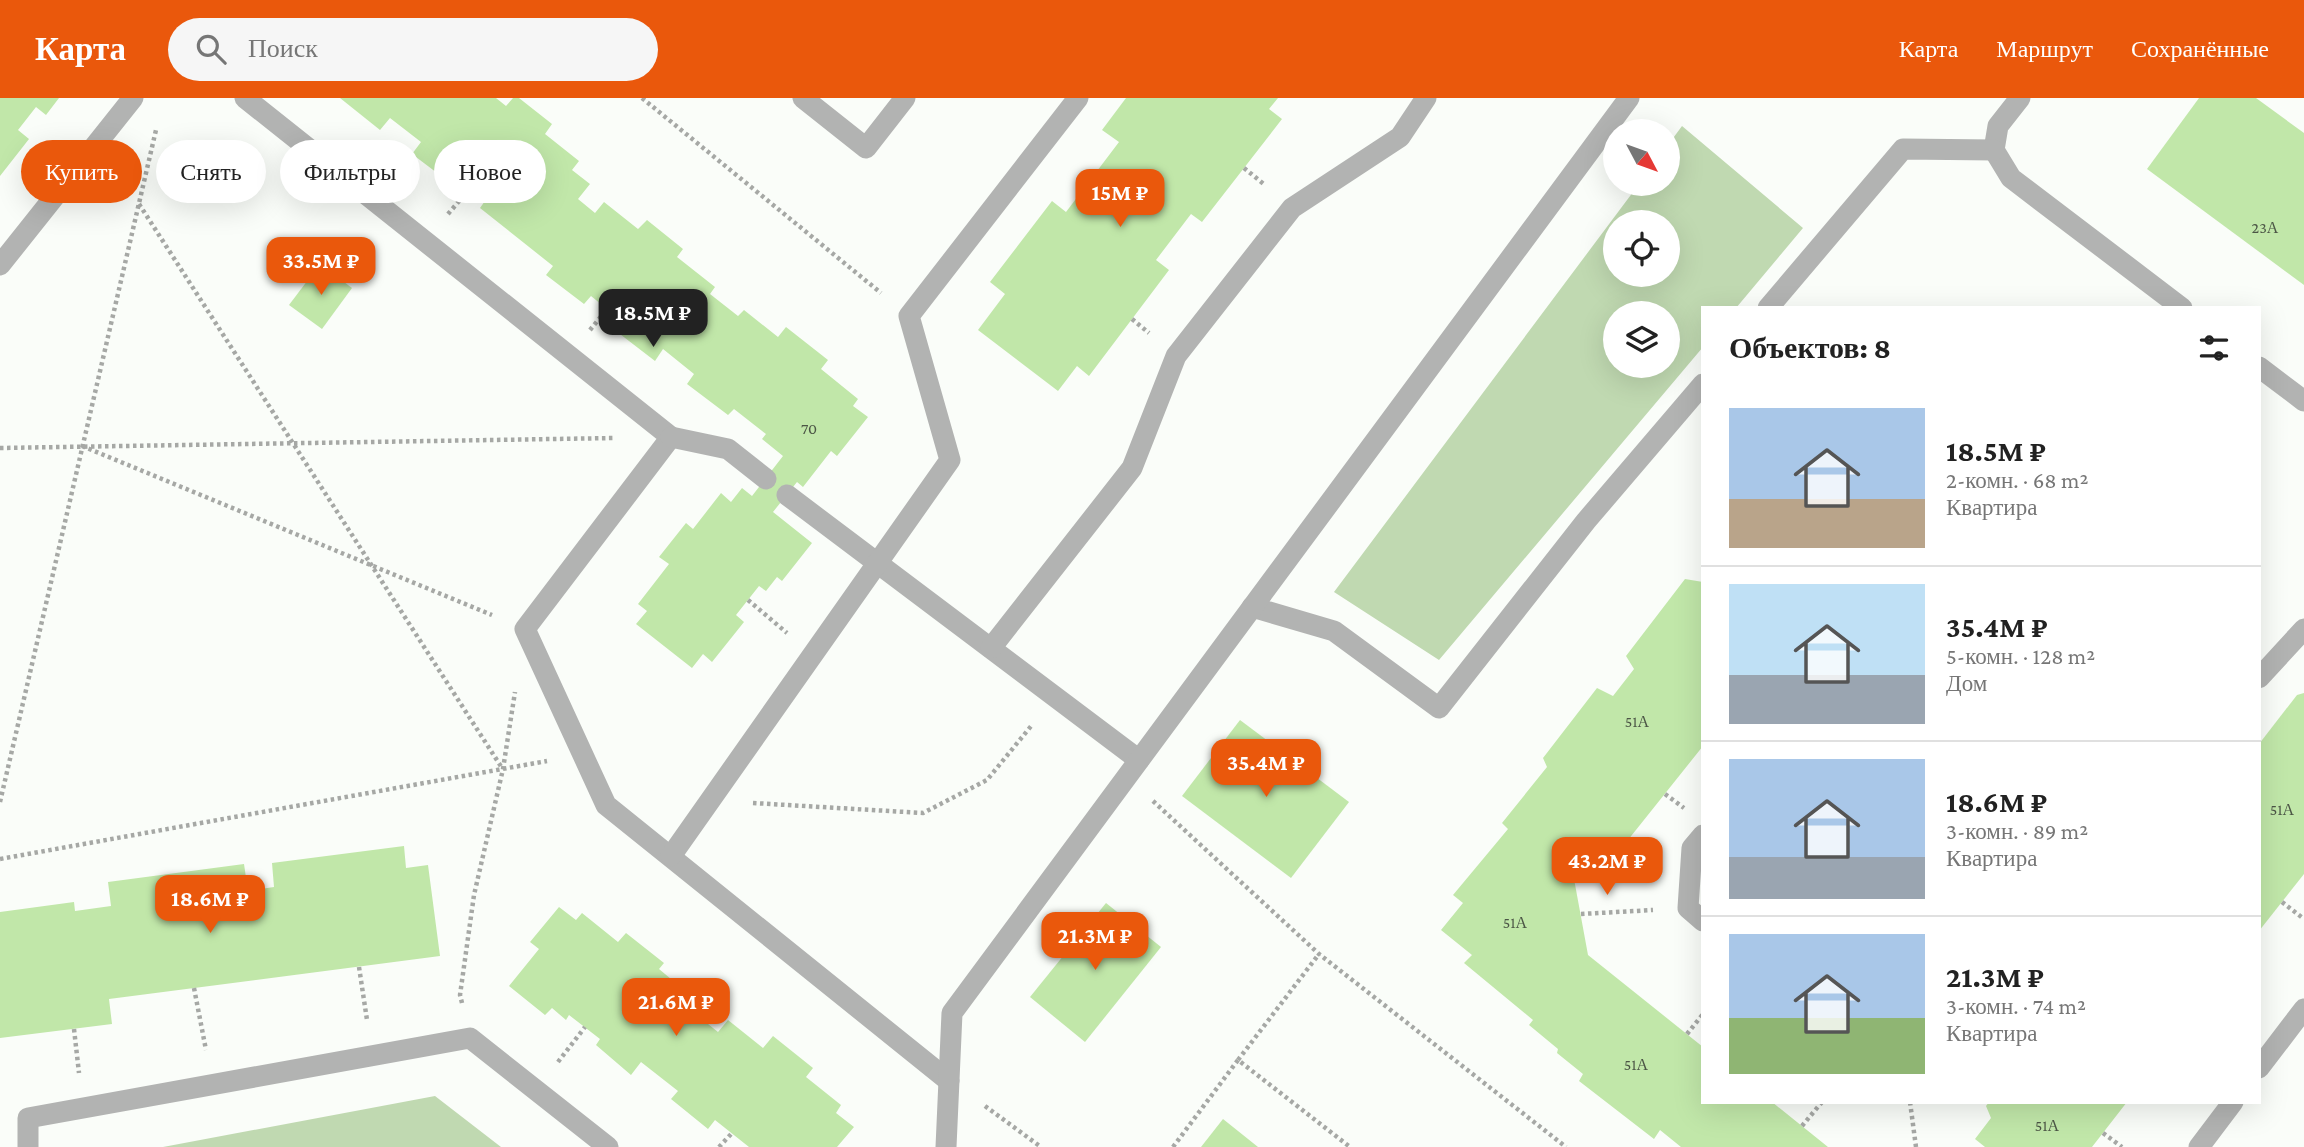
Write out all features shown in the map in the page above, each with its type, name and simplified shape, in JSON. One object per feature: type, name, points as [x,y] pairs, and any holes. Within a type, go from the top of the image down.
[{"type":"lane","points":[[0,265],[132,98]]},
{"type":"lane","points":[[244,98],[671,438],[728,449],[766,479]]},
{"type":"lane","points":[[803,98],[866,148],[905,98]]},
{"type":"lane","points":[[671,856],[950,460],[909,316],[1078,98]]},
{"type":"lane","points":[[990,648],[1132,468],[1176,356],[1292,208],[1400,137],[1426,98]]},
{"type":"lane","points":[[946,1147],[952,1013],[1629,98]]},
{"type":"lane","points":[[2020,98],[1997,126],[1994,150],[2011,178],[2179,306]]},
{"type":"lane","points":[[1770,306],[1903,149],[1994,150]]},
{"type":"lane","points":[[2261,369],[2304,401]]},
{"type":"lane","points":[[1252,607],[1334,631],[1439,708],[1586,521],[1701,386]]},
{"type":"lane","points":[[671,438],[525,629],[606,805],[949,1081]]},
{"type":"lane","points":[[787,495],[1055,697],[1133,769]]},
{"type":"lane","points":[[2261,676],[2304,629]]},
{"type":"lane","points":[[1695,915],[1692,848],[1701,837]]},
{"type":"lane","points":[[2261,1065],[2304,1009]]},
{"type":"lane","points":[[28,1147],[28,1118],[470,1038],[608,1147]]},
{"type":"lane","points":[[2199,1147],[2231,1104]]},
{"type":"path","points":[[642,98],[909,316]]},
{"type":"path","points":[[0,802],[157,124]]},
{"type":"path","points":[[139,204],[503,769]]},
{"type":"path","points":[[0,448],[671,438]]},
{"type":"path","points":[[82,446],[525,629]]},
{"type":"path","points":[[748,600],[813,655]]},
{"type":"path","points":[[470,1038],[460,995],[474,895],[503,769],[515,690]]},
{"type":"path","points":[[710,800],[923,813],[987,780],[1055,697]]},
{"type":"path","points":[[0,859],[582,754]]},
{"type":"path","points":[[1133,769],[1319,954],[1566,1147]]},
{"type":"path","points":[[2282,902],[2304,919]]},
{"type":"path","points":[[1581,914],[1695,915]]},
{"type":"path","points":[[1173,1147],[1319,954]]},
{"type":"path","points":[[359,967],[373,1056]]},
{"type":"path","points":[[194,988],[213,1085]]},
{"type":"path","points":[[1687,1034],[1701,1016]]},
{"type":"path","points":[[537,1089],[585,1027]]},
{"type":"path","points":[[74,1029],[83,1108]]},
{"type":"path","points":[[1238,1059],[1350,1147]]},
{"type":"path","points":[[949,1081],[1041,1147]]},
{"type":"path","points":[[1802,1126],[1820,1104]]},
{"type":"path","points":[[1910,1104],[1916,1147]]},
{"type":"path","points":[[719,1147],[732,1133]]},
{"type":"path","points":[[2103,1133],[2122,1147]]},
{"type":"green space","points":[[1682,126],[1803,228],[1738,306],[1701,306],[1701,349],[1680,374],[1680,301],[1603,301],[1603,378],[1677,378],[1439,660],[1334,592],[1603,232],[1603,287],[1680,287],[1680,210],[1620,210],[1630,196],[1680,196]]},
{"type":"green space","points":[[435,1096],[501,1147],[163,1147]]},
{"type":"building","points":[[0,98],[59,98],[46,115],[36,107],[18,130],[29,139],[21,140],[21,149],[0,176]]},
{"type":"building","points":[[340,98],[496,98],[506,106],[513,98],[519,98],[552,124],[545,134],[579,161],[572,170],[590,184],[578,199],[595,213],[604,202],[638,229],[647,220],[683,249],[677,257],[715,287],[710,294],[738,316],[744,310],[778,337],[786,327],[828,360],[821,369],[858,399],[853,406],[868,417],[837,456],[831,451],[803,487],[797,482],[773,512],[812,543],[782,581],[777,577],[766,591],[759,586],[736,615],[744,622],[712,662],[703,654],[692,668],[636,624],[647,611],[638,604],[669,564],[659,557],[686,523],[693,529],[721,493],[731,502],[742,488],[752,496],[783,456],[762,439],[766,434],[734,409],[728,415],[687,384],[694,374],[663,349],[655,361],[616,331],[623,322],[591,296],[584,304],[546,275],[553,266],[480,208],[484,203],[546,203],[546,140],[434,140],[434,171],[420,160],[420,140],[390,118],[380,130]]},
{"type":"building","points":[[1126,98],[1278,98],[1269,109],[1282,119],[1202,222],[1191,214],[1156,260],[1169,270],[1089,376],[1077,366],[1058,391],[978,330],[1005,294],[990,282],[1052,201],[1066,212],[1119,142],[1102,130]]},
{"type":"building","points":[[2199,98],[2256,98],[2304,133],[2304,285],[2147,169]]},
{"type":"building","points":[[320,264],[352,288],[322,329],[289,305]]},
{"type":"building","points":[[1685,579],[1701,582],[1701,749],[1608,865],[1588,849],[1572,868],[1588,955],[1701,1045],[1701,1104],[1774,1104],[1828,1147],[1681,1147],[1660,1130],[1654,1139],[1579,1081],[1583,1074],[1529,1025],[1533,1020],[1464,963],[1472,955],[1441,930],[1463,903],[1453,895],[1508,829],[1502,823],[1547,767],[1543,758],[1597,688],[1613,696],[1634,669],[1626,656]]},
{"type":"building","points":[[2304,693],[2304,874],[2261,928],[2261,741],[2297,695]]},
{"type":"building","points":[[1240,720],[1349,802],[1291,878],[1182,796]]},
{"type":"building","points":[[404,846],[406,868],[428,865],[440,956],[109,999],[112,1024],[0,1038],[0,912],[74,902],[75,911],[111,906],[108,882],[244,864],[248,891],[274,887],[272,863]]},
{"type":"building","points":[[1106,903],[1161,947],[1085,1042],[1030,997]]},
{"type":"building","points":[[559,907],[576,920],[582,913],[618,942],[626,933],[664,963],[659,969],[695,999],[688,1008],[718,1032],[728,1020],[763,1048],[773,1036],[813,1068],[806,1077],[841,1105],[836,1113],[854,1127],[837,1147],[749,1147],[715,1120],[708,1129],[671,1099],[678,1091],[641,1062],[631,1075],[596,1045],[600,1039],[569,1015],[566,1020],[552,1008],[545,1015],[509,986],[539,949],[530,942]]},
{"type":"building","points":[[2125,1104],[2092,1147],[1985,1147],[1975,1139],[1991,1118],[1986,1106]]},
{"type":"building","points":[[1223,1119],[1258,1147],[1201,1147]]}]
